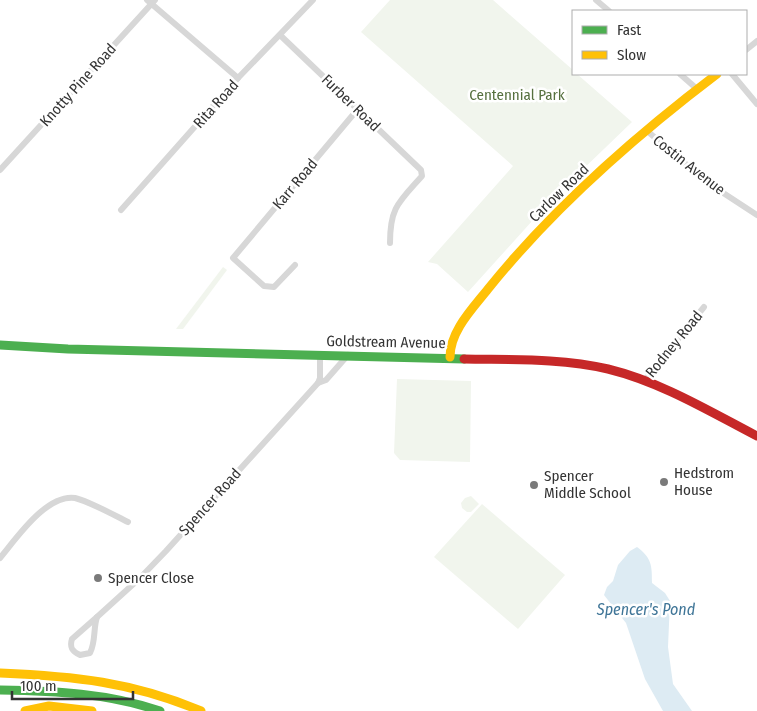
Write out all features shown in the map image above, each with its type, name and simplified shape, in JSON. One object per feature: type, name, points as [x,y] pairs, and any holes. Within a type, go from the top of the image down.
[{"type":"main road","name":"Carlow Road","points":[[450,357],[451,344],[470,313],[516,256],[564,204],[646,130],[716,75]]},
{"type":"main road","name":"Goldstream Avenue","points":[[0,345],[68,349],[562,361],[615,371],[644,381],[683,398],[757,436]]},
{"type":"main road","points":[[0,673],[55,675],[129,685],[157,693],[201,711]]},
{"type":"main road","points":[[0,690],[82,694],[116,699],[160,711]]},
{"type":"main road","points":[[25,711],[42,707],[92,711]]},
{"type":"street","name":"Rita Road","points":[[121,210],[238,78],[314,0]]},
{"type":"street","points":[[596,0],[608,10]]},
{"type":"street","points":[[151,1],[238,78]]},
{"type":"street","name":"Knotty Pine Road","points":[[0,170],[151,1]]},
{"type":"street","name":"Furber Road","points":[[281,36],[421,170],[422,176],[397,204],[390,223],[390,243]]},
{"type":"street","points":[[747,49],[757,41]]},
{"type":"street","points":[[681,75],[696,89]]},
{"type":"street","points":[[733,75],[757,104]]},
{"type":"street","name":"Karr Road","points":[[295,265],[274,287],[264,286],[233,258],[357,110]]},
{"type":"street","name":"Costin Avenue","points":[[646,130],[708,183],[757,215]]},
{"type":"street","name":"Rodney Road","points":[[644,381],[704,307]]},
{"type":"street","points":[[318,383],[320,378],[320,354]]},
{"type":"street","name":"Spencer Road","points":[[97,617],[94,626],[94,643],[90,652],[80,655],[76,653],[70,644],[72,639],[140,578],[318,383],[326,380],[348,355]]},
{"type":"street","points":[[0,558],[29,523],[57,500],[75,498],[128,522]]},
{"type":"green space","name":"Centennial Park","points":[[390,0],[493,0],[572,69],[572,75],[578,75],[632,122],[551,200],[468,292],[437,264],[428,262],[513,166],[361,32]]},
{"type":"green space","points":[[223,267],[227,270],[183,329],[176,329]]},
{"type":"green space","points":[[397,379],[471,381],[470,462],[400,460],[394,453]]},
{"type":"green space","points":[[471,496],[479,504],[471,512],[467,512],[462,508],[461,503],[465,498]]},
{"type":"green space","points":[[482,504],[565,575],[518,629],[434,557]]},
{"type":"water","name":"Spencer's Pond","points":[[637,547],[646,555],[650,563],[652,583],[665,593],[670,601],[668,647],[673,684],[692,711],[663,711],[645,679],[626,623],[604,595],[607,587],[613,581],[618,565],[630,551]]},
{"type":"traffic: fast","points":[[0,345],[68,349],[464,359]]},
{"type":"traffic: fast","points":[[0,690],[81,694],[121,700],[160,711]]},
{"type":"traffic: slow","points":[[450,357],[454,338],[463,320],[513,259],[540,230],[625,148],[716,75]]},
{"type":"traffic: slow","points":[[0,673],[53,676],[102,682],[151,693],[201,711]]},
{"type":"traffic: slow","points":[[25,711],[49,706],[92,711]]},
{"type":"traffic: jam","points":[[464,359],[554,361],[608,369],[666,389],[757,436]]},
{"type":"place","name":"Hedstrom House","points":[[664,482]]},
{"type":"place","name":"Spencer Middle School","points":[[534,485]]},
{"type":"place","name":"Spencer Close","points":[[98,578]]}]
